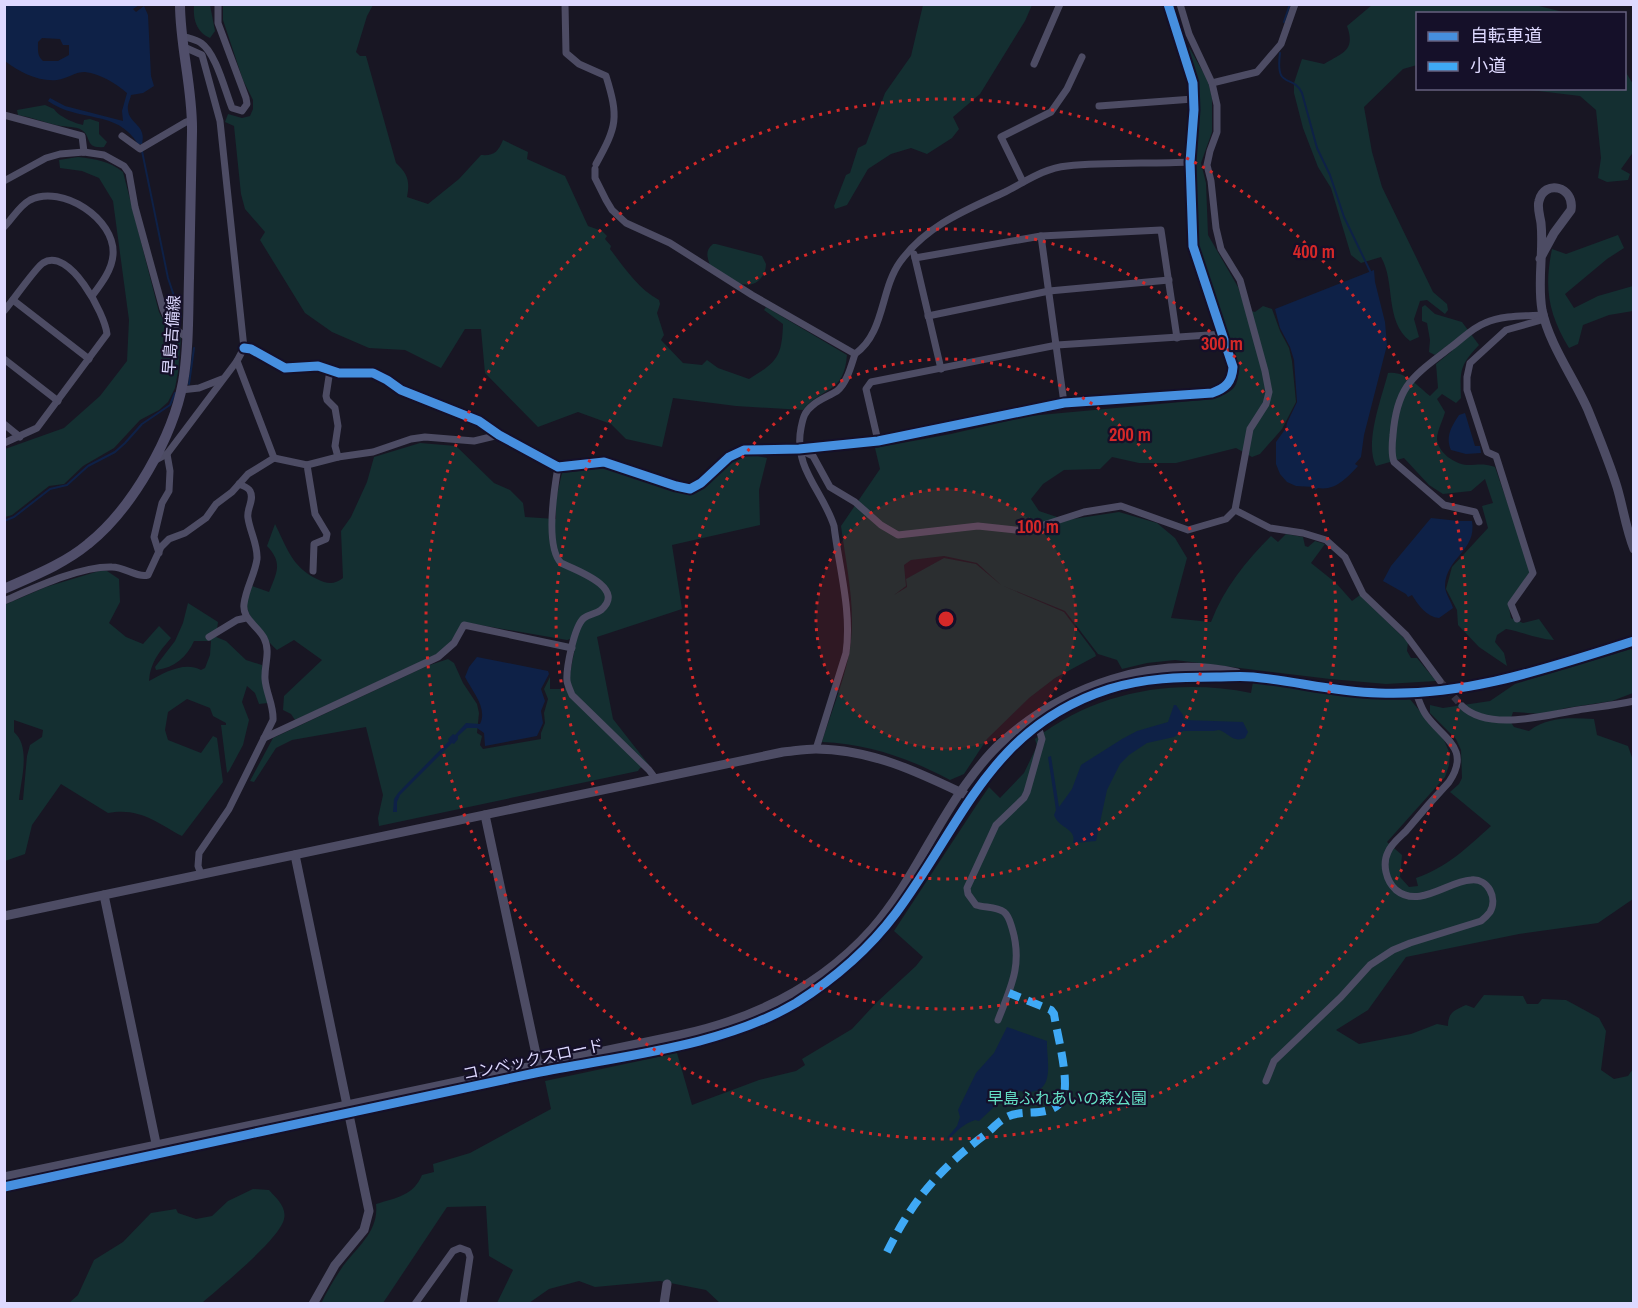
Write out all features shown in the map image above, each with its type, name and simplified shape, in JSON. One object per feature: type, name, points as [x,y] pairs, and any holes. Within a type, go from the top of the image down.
[{"type":"main road","name":"早島吉備線","points":[[4,589],[53,566],[97,537],[123,507],[154,461],[170,426],[181,390],[188,338],[193,109],[180,4]]},
{"type":"street","points":[[183,42],[200,42],[209,52],[232,108],[242,111],[247,104],[246,98],[218,22],[219,4]]},
{"type":"street","points":[[565,4],[566,53],[579,64],[606,76],[615,103],[613,129],[595,166],[595,178],[606,200],[620,218],[670,243],[757,298],[855,354]]},
{"type":"street","points":[[1034,64],[1060,4]]},
{"type":"street","points":[[244,348],[285,368],[318,366],[339,373],[373,373],[400,390],[479,421],[499,435],[558,467],[604,462],[690,489],[701,483],[729,456],[744,450],[800,449],[878,441],[1064,403],[1212,393],[1223,389],[1233,377],[1233,367],[1224,334],[1193,246],[1190,162],[1192,83],[1168,4]]},
{"type":"street","points":[[800,449],[813,456],[830,487],[855,502],[881,525],[898,535],[978,526],[1025,531],[1084,512],[1121,506],[1188,530],[1226,519],[1235,510],[1250,429],[1266,404],[1269,392],[1240,280],[1221,249],[1216,228],[1207,165],[1217,132],[1217,105],[1212,83],[1188,34],[1180,4]]},
{"type":"street","points":[[1212,83],[1257,72],[1281,44],[1295,4]]},
{"type":"street","points":[[154,461],[167,454],[237,361],[244,348],[220,121],[202,55],[183,42]]},
{"type":"street","points":[[1023,182],[1001,137],[1051,112],[1083,57]]},
{"type":"street","points":[[1099,106],[1193,99]]},
{"type":"street","points":[[4,115],[82,136],[84,152]]},
{"type":"street","points":[[122,136],[142,148],[192,120]]},
{"type":"street","points":[[4,181],[46,158],[60,154],[84,152],[104,155],[124,166],[129,173],[135,207],[163,309],[170,326],[188,338]]},
{"type":"street","points":[[816,749],[846,653],[847,617],[834,526],[831,516],[802,465],[799,438],[806,411],[843,385],[855,354],[865,348],[873,334],[900,262],[929,232],[957,213],[1046,170],[1066,166],[1190,162]]},
{"type":"street","points":[[1540,259],[1554,233],[1571,210],[1570,197],[1566,192],[1557,188],[1551,188],[1543,193],[1538,202],[1541,229],[1540,259],[1540,290],[1544,317],[1587,409],[1607,459],[1634,549]]},
{"type":"street","points":[[4,227],[24,204],[43,196],[60,196],[75,202],[95,217],[105,227],[112,242],[113,255],[103,282],[92,296]]},
{"type":"street","points":[[915,258],[1041,236],[1161,230],[1177,338]]},
{"type":"street","points":[[1041,236],[1064,403]]},
{"type":"street","points":[[912,249],[940,369]]},
{"type":"street","points":[[4,310],[43,263],[56,260],[68,265],[92,296],[106,323],[107,334],[37,428],[4,443]]},
{"type":"street","points":[[928,316],[1049,291],[1168,280]]},
{"type":"street","points":[[13,300],[89,359]]},
{"type":"street","points":[[1479,522],[1475,512],[1444,505],[1394,462],[1392,447],[1397,411],[1413,377],[1478,326],[1498,319],[1544,317]]},
{"type":"street","points":[[1517,619],[1511,604],[1533,573],[1496,456],[1487,452],[1467,390],[1467,377],[1470,363],[1506,330],[1544,317]]},
{"type":"street","points":[[878,441],[866,389],[871,382],[1057,345],[1224,334]]},
{"type":"street","points":[[4,359],[58,401]]},
{"type":"street","points":[[237,361],[274,458]]},
{"type":"street","points":[[330,370],[326,396],[335,408],[338,426],[335,446],[338,457]]},
{"type":"street","points":[[181,390],[206,386],[224,378]]},
{"type":"street","points":[[4,424],[20,436]]},
{"type":"street","points":[[4,601],[68,576],[102,567],[114,566],[142,577],[148,575],[168,539],[185,532],[206,518],[216,504],[232,492],[248,474],[274,458],[307,465],[338,457],[373,452],[425,437],[474,441],[499,435]]},
{"type":"street","points":[[159,553],[154,537],[162,503],[169,491],[170,471],[167,454]]},
{"type":"street","points":[[307,465],[315,514],[327,534],[326,538],[314,544],[313,571]]},
{"type":"street","points":[[558,467],[552,499],[553,550],[556,558],[561,563],[600,583],[608,595],[607,602],[601,611],[584,618],[579,624],[567,679],[572,695],[650,770],[655,778]]},
{"type":"street","points":[[201,874],[198,867],[199,853],[229,809],[273,720],[274,713],[265,679],[268,653],[265,641],[243,612],[257,560],[257,550],[248,519],[251,493],[249,488],[239,483]]},
{"type":"street","points":[[1235,510],[1270,528],[1303,533],[1326,540],[1345,557],[1363,594],[1406,635],[1440,681]]},
{"type":"street","points":[[209,637],[237,620],[246,618]]},
{"type":"street","points":[[264,738],[438,657],[454,643],[464,625],[572,648]]},
{"type":"street","points":[[1251,676],[1330,689],[1379,694],[1416,693],[1516,678],[1634,641]]},
{"type":"street","name":"コンベックスロード","points":[[4,1177],[158,1149],[539,1068],[718,1026],[749,1014],[809,984],[856,946],[891,905],[960,793],[1001,743],[1050,706],[1089,687],[1162,668],[1214,668],[1251,676]]},
{"type":"street","name":"コンベックスロード","points":[[539,1068],[716,1036],[757,1022],[798,1001],[835,975],[881,932],[899,909],[970,798],[997,762],[1017,742],[1038,726],[1078,701],[1108,689],[1134,683],[1185,677],[1251,676]]},
{"type":"street","points":[[1266,1081],[1274,1061],[1341,997],[1370,965],[1393,950],[1410,943],[1481,921],[1493,908],[1493,896],[1489,888],[1477,880],[1464,881],[1433,893],[1408,896],[1394,888],[1388,879],[1387,852],[1449,782],[1455,774],[1457,762],[1450,739],[1425,714],[1416,693]]},
{"type":"street","points":[[1462,706],[1479,717],[1526,719],[1634,700]]},
{"type":"street","points":[[998,1020],[1016,972],[1016,943],[1006,914],[995,908],[976,905],[968,894],[967,888],[996,825],[1024,798],[1027,792],[1042,739],[1038,726]]},
{"type":"street","points":[[4,916],[783,752],[816,749],[843,751],[888,761],[908,768],[970,798]]},
{"type":"street","points":[[485,815],[539,1068]]},
{"type":"street","points":[[295,855],[368,1202],[368,1218],[364,1230],[335,1264],[313,1304]]},
{"type":"street","points":[[104,895],[158,1149]]},
{"type":"street","name":"コンベックスロード","points":[[4,1187],[158,1149]]},
{"type":"street","points":[[415,1304],[453,1251],[460,1248],[468,1251],[470,1257],[463,1304]]},
{"type":"street","points":[[667,1284],[667,1303]]},
{"type":"green space","points":[[194,5],[210,5],[215,31],[210,38],[201,32],[196,24]]},
{"type":"green space","points":[[223,5],[373,5],[367,16],[356,52],[360,56],[366,56],[396,163],[407,178],[407,197],[428,204],[459,179],[481,155],[495,152],[503,140],[528,152],[527,159],[565,176],[588,226],[602,231],[607,236],[605,239],[611,246],[610,249],[626,270],[644,290],[659,300],[657,313],[664,335],[661,340],[683,363],[702,365],[707,360],[718,368],[749,379],[758,373],[776,358],[781,344],[783,324],[764,310],[766,307],[847,355],[842,377],[803,410],[736,406],[673,398],[662,447],[626,439],[611,424],[578,412],[538,427],[485,373],[481,329],[465,329],[441,368],[405,350],[369,348],[332,332],[305,313],[260,240],[265,232],[245,209],[241,194],[234,126],[225,122],[228,114],[242,118],[250,116],[253,100],[243,80],[223,20]]},
{"type":"green space","points":[[923,5],[1032,5],[1025,21],[980,94],[953,117],[959,129],[952,138],[927,154],[911,148],[891,154],[868,169],[847,205],[835,209],[834,206],[846,175],[850,173],[858,148],[866,144],[885,93],[911,56]]},
{"type":"green space","points":[[1372,5],[1535,5],[1563,12],[1416,12],[1416,65],[1403,69],[1364,107],[1372,152],[1382,187],[1433,292],[1447,304],[1448,310],[1445,314],[1427,300],[1420,301],[1414,319],[1419,337],[1410,341],[1402,332],[1393,312],[1388,278],[1381,257],[1361,263],[1351,255],[1331,188],[1318,167],[1303,128],[1294,93],[1294,83],[1302,59],[1324,64],[1342,54],[1350,41],[1347,26]]},
{"type":"green space","points":[[1189,47],[1208,81],[1212,98],[1212,132],[1201,163],[1206,183],[1208,235],[1238,287],[1244,305],[1255,312],[1263,306],[1272,309],[1289,348],[1296,402],[1282,429],[1260,454],[1252,457],[1236,448],[1176,463],[1139,463],[1112,457],[1100,469],[1064,470],[1043,484],[1031,499],[1039,511],[1066,520],[1119,512],[1157,523],[1175,538],[1187,558],[1171,618],[1211,622],[1236,576],[1271,536],[1278,542],[1286,534],[1303,537],[1305,546],[1308,547],[1315,541],[1325,544],[1311,563],[1336,583],[1352,601],[1360,595],[1408,642],[1407,651],[1411,658],[1417,658],[1436,681],[1386,684],[1175,660],[1122,669],[1117,660],[1098,654],[1065,611],[1001,585],[1064,612],[1096,656],[1055,678],[1029,698],[987,739],[964,774],[950,780],[919,765],[872,749],[822,742],[843,678],[851,640],[851,598],[841,526],[880,469],[875,448],[1029,416],[1203,400],[1221,396],[1236,385],[1237,360],[1198,244],[1195,182],[1198,96],[1197,82],[1188,54]],"holes":[[[944,556],[977,563],[1001,585],[976,564],[944,558],[906,579],[907,587],[894,595],[906,586],[904,565],[911,560]]]},
{"type":"green space","points":[[1626,73],[1633,84],[1634,151],[1621,169],[1630,174],[1628,180],[1607,182],[1598,178],[1601,158],[1596,110],[1580,96],[1529,90],[1626,90]]},
{"type":"green space","points":[[45,105],[79,124],[83,125],[84,120],[90,119],[99,122],[99,134],[107,142],[104,147],[93,146],[80,129],[18,115],[17,110]]},
{"type":"green space","points":[[78,157],[102,161],[123,172],[159,312],[168,329],[181,338],[175,388],[168,402],[159,410],[140,420],[114,448],[83,466],[64,484],[49,486],[12,515],[5,517],[5,449],[64,428],[100,396],[127,361],[129,320],[113,201],[99,178],[82,171],[60,168],[59,160]]},
{"type":"green space","points":[[1618,235],[1624,248],[1565,294],[1574,308],[1598,296],[1633,286],[1633,311],[1609,315],[1583,325],[1578,344],[1569,348],[1552,312],[1548,276],[1552,249],[1566,254]]},
{"type":"green space","points":[[713,244],[762,256],[766,264],[763,276],[758,281],[746,285],[727,277],[710,265],[707,254]]},
{"type":"green space","points":[[1425,305],[1435,314],[1462,322],[1479,345],[1462,368],[1461,398],[1456,403],[1442,394],[1437,399],[1445,412],[1438,433],[1438,444],[1448,457],[1457,462],[1495,467],[1531,571],[1508,603],[1511,618],[1523,623],[1539,619],[1554,640],[1506,629],[1497,635],[1495,642],[1504,653],[1507,666],[1479,647],[1458,625],[1457,610],[1446,589],[1452,567],[1488,528],[1482,506],[1493,503],[1485,479],[1471,491],[1443,494],[1429,485],[1404,458],[1376,466],[1373,456],[1375,420],[1388,373],[1405,376],[1430,396],[1438,388],[1436,364],[1452,351],[1448,345],[1435,355],[1429,352],[1430,340],[1427,323],[1422,321],[1422,307]]},
{"type":"green space","points":[[420,443],[456,446],[494,483],[510,490],[523,503],[525,517],[556,519],[556,499],[562,473],[603,468],[689,494],[705,488],[728,464],[743,455],[767,458],[759,490],[760,525],[672,545],[682,609],[597,637],[613,719],[649,765],[638,771],[379,826],[378,818],[383,795],[366,727],[292,740],[276,748],[254,782],[250,781],[273,738],[427,666],[448,659],[454,663],[463,683],[477,704],[479,713],[477,733],[482,736],[480,745],[483,749],[541,739],[548,699],[544,689],[550,677],[550,689],[564,689],[570,686],[569,679],[577,637],[567,640],[463,622],[448,646],[439,653],[295,720],[291,714],[283,710],[284,696],[322,660],[294,640],[277,650],[259,629],[248,610],[247,605],[252,586],[269,592],[274,579],[277,563],[267,546],[275,524],[291,556],[302,569],[324,582],[333,583],[340,580],[343,578],[341,531],[351,517],[367,482],[374,457]]},
{"type":"green space","points":[[99,571],[107,571],[119,579],[120,602],[109,623],[126,637],[143,644],[159,626],[171,638],[156,658],[149,681],[181,667],[201,670],[205,668],[210,655],[211,641],[194,641],[184,657],[174,664],[163,669],[156,670],[155,667],[175,641],[188,603],[218,622],[216,637],[226,641],[246,660],[262,665],[263,686],[268,703],[259,704],[255,693],[247,686],[242,702],[249,720],[243,745],[227,773],[221,725],[226,725],[226,723],[213,716],[210,708],[187,699],[168,712],[165,730],[168,740],[201,753],[213,736],[217,738],[223,782],[182,836],[138,814],[108,813],[61,784],[32,825],[25,854],[5,861],[4,605],[46,587]],"holes":[[[14,720],[43,730],[42,737],[30,745],[23,800],[19,800],[24,755],[19,738],[14,732]]]},
{"type":"green space","name":"早島ふれあいの森公園","points":[[1631,649],[1633,651],[1633,693],[1612,701],[1544,714],[1513,712],[1510,721],[1514,727],[1529,731],[1552,720],[1594,719],[1597,735],[1628,746],[1634,763],[1633,899],[1598,923],[1519,934],[1406,957],[1368,1010],[1336,1030],[1359,1044],[1411,1034],[1437,1024],[1448,1026],[1453,1012],[1466,1005],[1474,1008],[1484,995],[1523,996],[1527,1004],[1538,1004],[1542,999],[1566,1000],[1599,1018],[1606,1031],[1601,1070],[1614,1079],[1628,1076],[1633,1069],[1633,1303],[721,1304],[706,1290],[660,1281],[595,1287],[579,1281],[549,1289],[529,1303],[497,1303],[513,1270],[489,1256],[486,1206],[447,1207],[383,1303],[321,1304],[343,1266],[371,1230],[376,1214],[376,1204],[409,1191],[419,1182],[422,1175],[434,1172],[433,1164],[470,1153],[551,1109],[545,1081],[677,1053],[692,1105],[759,1080],[796,1071],[805,1065],[802,1059],[852,1029],[923,957],[894,931],[989,787],[1000,798],[1024,773],[1037,746],[1035,739],[1084,709],[1138,692],[1166,688],[1194,687],[1251,693],[1253,682],[1341,695],[1409,698],[1444,740],[1450,754],[1445,777],[1387,842],[1402,855],[1400,877],[1409,887],[1418,886],[1416,878],[1447,863],[1491,826],[1450,792],[1462,778],[1461,750],[1456,739],[1430,713],[1430,705],[1443,708],[1490,701],[1515,684]]},
{"type":"green space","points":[[253,1189],[269,1190],[278,1200],[285,1215],[280,1228],[261,1250],[202,1303],[69,1303],[78,1295],[94,1260],[123,1242],[151,1213],[176,1209],[178,1213],[196,1219],[212,1216],[228,1201]]},
{"type":"water","points":[[6,5],[139,5],[133,9],[136,12],[144,6],[148,15],[151,76],[154,86],[143,93],[131,95],[128,104],[129,115],[142,133],[142,144],[138,144],[119,126],[60,108],[48,101],[50,98],[65,106],[123,121],[122,111],[127,93],[113,82],[85,72],[61,79],[36,78],[5,61]],"holes":[[[42,38],[60,39],[63,45],[69,45],[69,55],[58,61],[43,61],[39,55],[38,42]]]},
{"type":"water","points":[[1374,270],[1385,322],[1387,345],[1364,435],[1361,457],[1355,464],[1358,466],[1345,479],[1330,488],[1315,490],[1314,487],[1296,486],[1287,482],[1280,474],[1276,464],[1276,442],[1286,428],[1297,402],[1294,360],[1280,328],[1275,309]]},
{"type":"water","points":[[1465,413],[1475,446],[1480,446],[1481,453],[1466,454],[1451,450],[1449,445],[1450,431],[1454,423],[1459,415]]},
{"type":"water","points":[[1431,518],[1472,521],[1470,540],[1447,576],[1445,589],[1453,608],[1439,618],[1427,613],[1412,595],[1408,597],[1383,581],[1391,566]]},
{"type":"water","points":[[477,657],[548,671],[549,674],[541,689],[545,701],[541,711],[543,723],[537,736],[485,746],[484,733],[477,728],[467,728],[458,736],[454,744],[452,743],[400,795],[397,812],[393,812],[394,799],[398,793],[449,741],[448,739],[466,723],[480,724],[481,706],[465,677]]},
{"type":"water","points":[[1174,705],[1183,715],[1184,720],[1243,722],[1248,732],[1245,738],[1237,739],[1219,730],[1183,731],[1174,737],[1147,743],[1120,764],[1107,790],[1096,841],[1073,843],[1074,838],[1070,831],[1056,820],[1054,815],[1056,810],[1048,757],[1051,756],[1059,807],[1072,789],[1081,765],[1137,731],[1168,722]]},
{"type":"water","points":[[1007,1027],[1047,1041],[1048,1072],[1044,1085],[1039,1090],[1031,1092],[1011,1091],[979,1121],[975,1120],[967,1124],[949,1139],[947,1138],[957,1126],[960,1117],[958,1110],[976,1073],[994,1053]]},
{"type":"waterway","points":[[1284,22],[1290,4]]},
{"type":"waterway","points":[[1280,53],[1279,65],[1282,77],[1298,87],[1302,93],[1317,148],[1330,175],[1344,217],[1371,273]]},
{"type":"waterway","points":[[142,151],[168,278],[181,317]]},
{"type":"waterway","points":[[189,384],[194,348]]},
{"type":"waterway","points":[[4,521],[14,517],[50,489],[67,485],[88,466],[115,452],[142,424],[170,405],[175,393]]},
{"type":"tunnel","points":[[1440,681],[1462,706]]},
{"type":"marked path","points":[[887,1252],[917,1201],[955,1160],[1007,1117],[1051,1109],[1062,1100],[1065,1083],[1064,1071],[1054,1014],[1051,1010],[1009,993]]},
{"type":"cycle path","points":[[244,348],[251,349],[285,368],[318,366],[339,373],[373,373],[401,390],[479,421],[499,435],[558,467],[604,462],[690,489],[701,483],[729,457],[744,450],[799,449],[878,441],[1064,403],[1212,393],[1227,384],[1233,367],[1193,246],[1190,162],[1194,110],[1193,83],[1168,4]]},
{"type":"cycle path","points":[[4,1187],[535,1073],[669,1048],[736,1030],[767,1018],[796,1003],[824,984],[874,939],[896,913],[961,813],[1007,753],[1035,727],[1068,706],[1109,689],[1135,682],[1162,679],[1253,677],[1362,692],[1411,693],[1444,690],[1540,670],[1634,641]]}]
